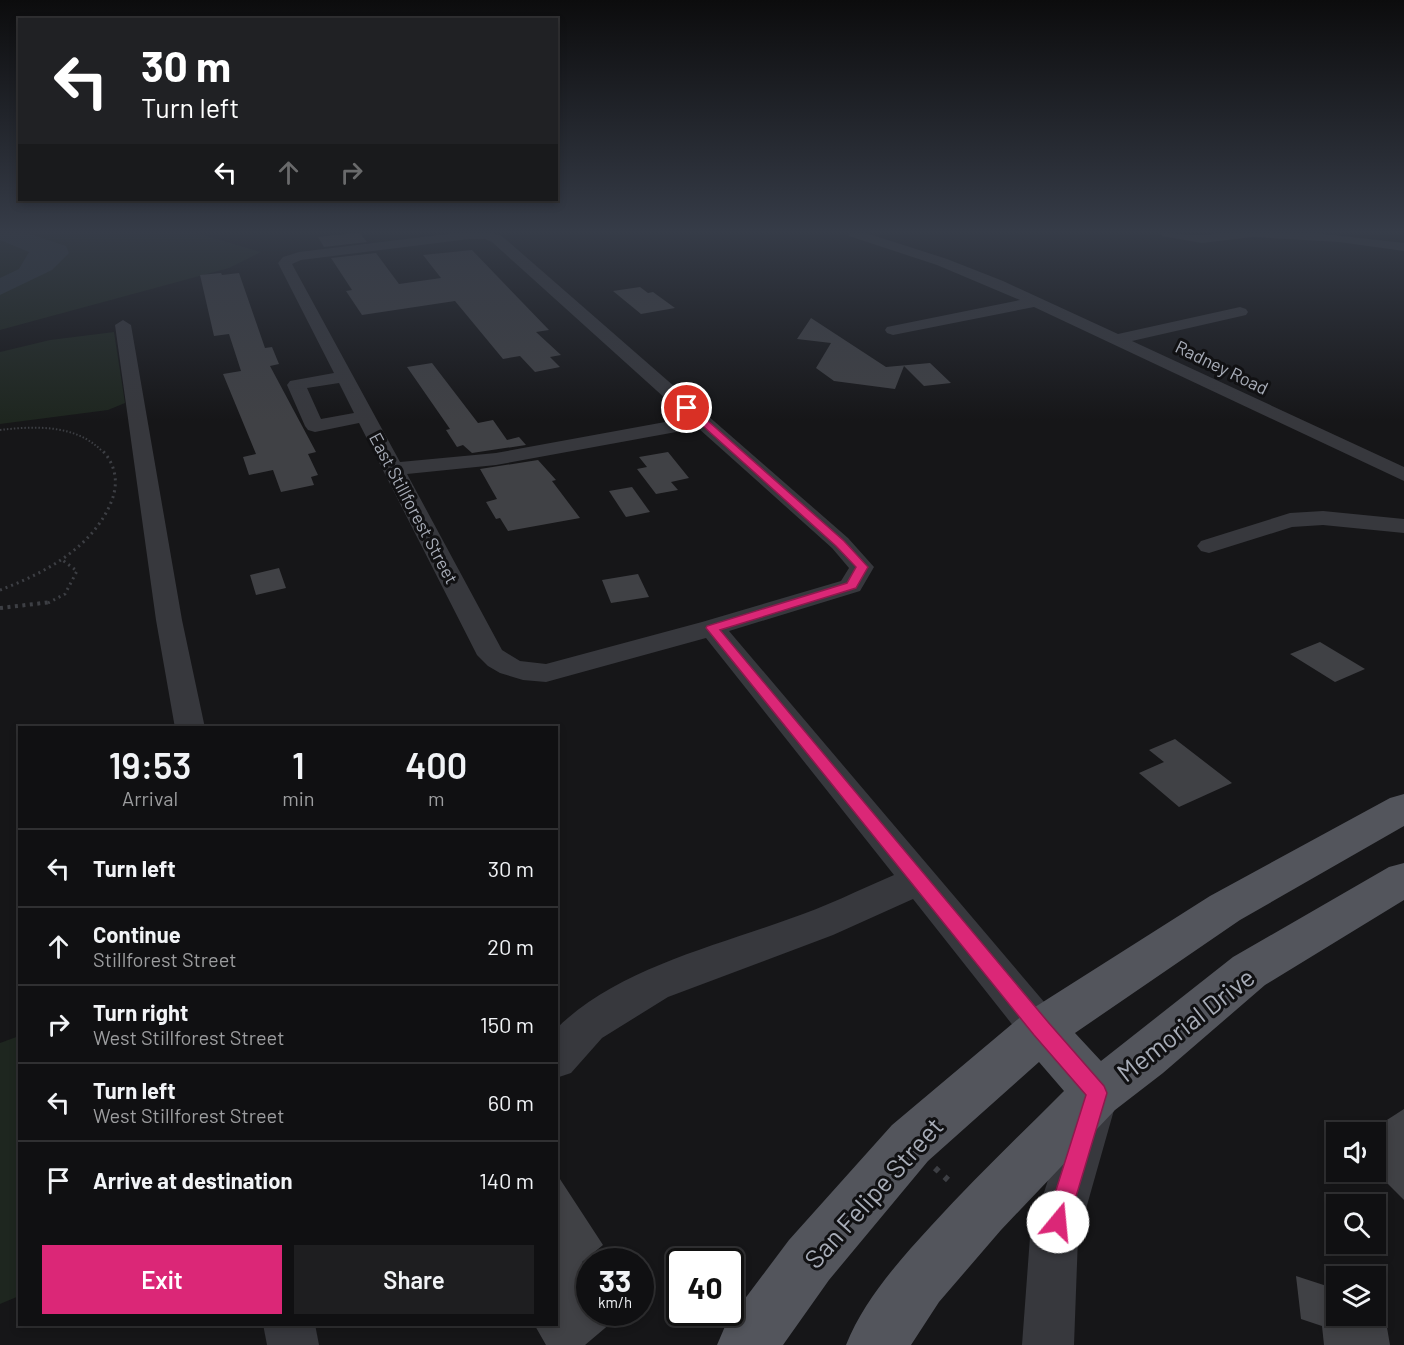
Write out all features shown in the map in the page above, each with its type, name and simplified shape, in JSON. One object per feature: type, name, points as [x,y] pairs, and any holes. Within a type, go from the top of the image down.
[{"type":"main road","points":[[876,1345],[918,1282],[982,1211],[1097,1093],[1041,1029],[1225,908],[1404,808]]},
{"type":"main road","name":"Memorial Drive","points":[[1097,1093],[1146,1057],[1249,971],[1404,879]]},
{"type":"main road","name":"San Felipe Street","points":[[747,1345],[809,1260],[910,1143],[1041,1029]]},
{"type":"street","name":"East Stillforest Street","points":[[302,296],[491,655],[503,666],[520,671],[546,673],[712,628],[851,586],[862,567],[840,543],[561,296]]},
{"type":"street","name":"Radney Road","points":[[1021,296],[1118,339],[1404,475]]},
{"type":"street","points":[[892,330],[1035,302]]},
{"type":"street","points":[[1118,339],[1240,312]]},
{"type":"street","points":[[123,325],[169,620],[190,726]]},
{"type":"street","points":[[345,376],[296,385],[315,426],[366,416]]},
{"type":"street","points":[[394,470],[434,463],[463,463],[496,459],[703,422]]},
{"type":"street","points":[[1209,546],[1290,520],[1323,518],[1404,526]]},
{"type":"street","points":[[712,628],[1041,1029]]},
{"type":"street","points":[[558,1057],[588,1025],[654,985],[820,924],[918,880]]},
{"type":"street","name":"Memorial Drive","points":[[1048,1345],[1054,1237],[1097,1093]]},
{"type":"street","points":[[289,1326],[292,1345]]},
{"type":"path","points":[[0,590],[30,578],[61,559],[93,531],[109,507],[116,482],[111,462],[96,444],[67,431],[34,426],[0,431],[1,425]]},
{"type":"path","points":[[0,608],[48,604],[62,597],[71,588],[77,571],[61,559]]},
{"type":"path","points":[[928,1161],[948,1180]]},
{"type":"shaded area","points":[[0,296],[126,296],[0,330]]},
{"type":"shaded area","points":[[114,332],[125,403],[108,410],[0,424],[0,352],[50,340]]},
{"type":"shaded area","points":[[18,1036],[18,1296],[0,1304],[0,1043]]},
{"type":"building","points":[[205,296],[247,296],[265,348],[272,347],[279,364],[270,366],[316,452],[308,454],[318,475],[311,477],[314,485],[281,492],[273,470],[249,475],[243,457],[256,454],[223,374],[241,371],[229,334],[214,336]]},
{"type":"building","points":[[349,296],[516,296],[549,330],[536,332],[561,355],[550,357],[560,367],[535,372],[520,356],[503,359],[455,301],[362,315]]},
{"type":"building","points":[[619,296],[658,296],[675,308],[641,314]]},
{"type":"building","points":[[811,318],[886,367],[930,363],[951,383],[924,386],[904,366],[895,389],[834,381],[816,368],[831,343],[797,339]]},
{"type":"building","points":[[432,363],[478,423],[493,420],[507,440],[519,437],[526,445],[472,453],[463,445],[457,447],[446,430],[450,429],[407,367]]},
{"type":"building","points":[[668,452],[689,478],[671,482],[678,490],[656,494],[637,469],[647,467],[639,457]]},
{"type":"building","points":[[538,460],[556,480],[552,481],[580,518],[508,531],[500,518],[496,519],[486,502],[497,499],[480,469]]},
{"type":"building","points":[[632,487],[650,512],[626,517],[609,491]]},
{"type":"building","points":[[279,568],[286,588],[256,595],[250,575]]},
{"type":"building","points":[[638,574],[649,597],[611,603],[602,580]]},
{"type":"building","points":[[1320,642],[1365,669],[1335,682],[1290,654]]},
{"type":"building","points":[[1175,739],[1232,783],[1179,807],[1139,773],[1164,762],[1149,750]]},
{"type":"building","points":[[1404,1109],[1404,1200],[1386,1182],[1386,1122],[1384,1122]]},
{"type":"building","points":[[558,1176],[603,1245],[599,1248],[576,1248],[576,1326],[607,1326],[585,1345],[546,1345],[535,1326],[558,1326]]},
{"type":"building","points":[[1296,1276],[1326,1286],[1326,1326],[1386,1326],[1386,1322],[1390,1345],[1324,1345],[1322,1326],[1301,1319]]},
{"type":"route","points":[[687,408],[840,543],[862,567],[851,586],[712,628],[1041,1029],[1097,1093],[1058,1222]]}]
